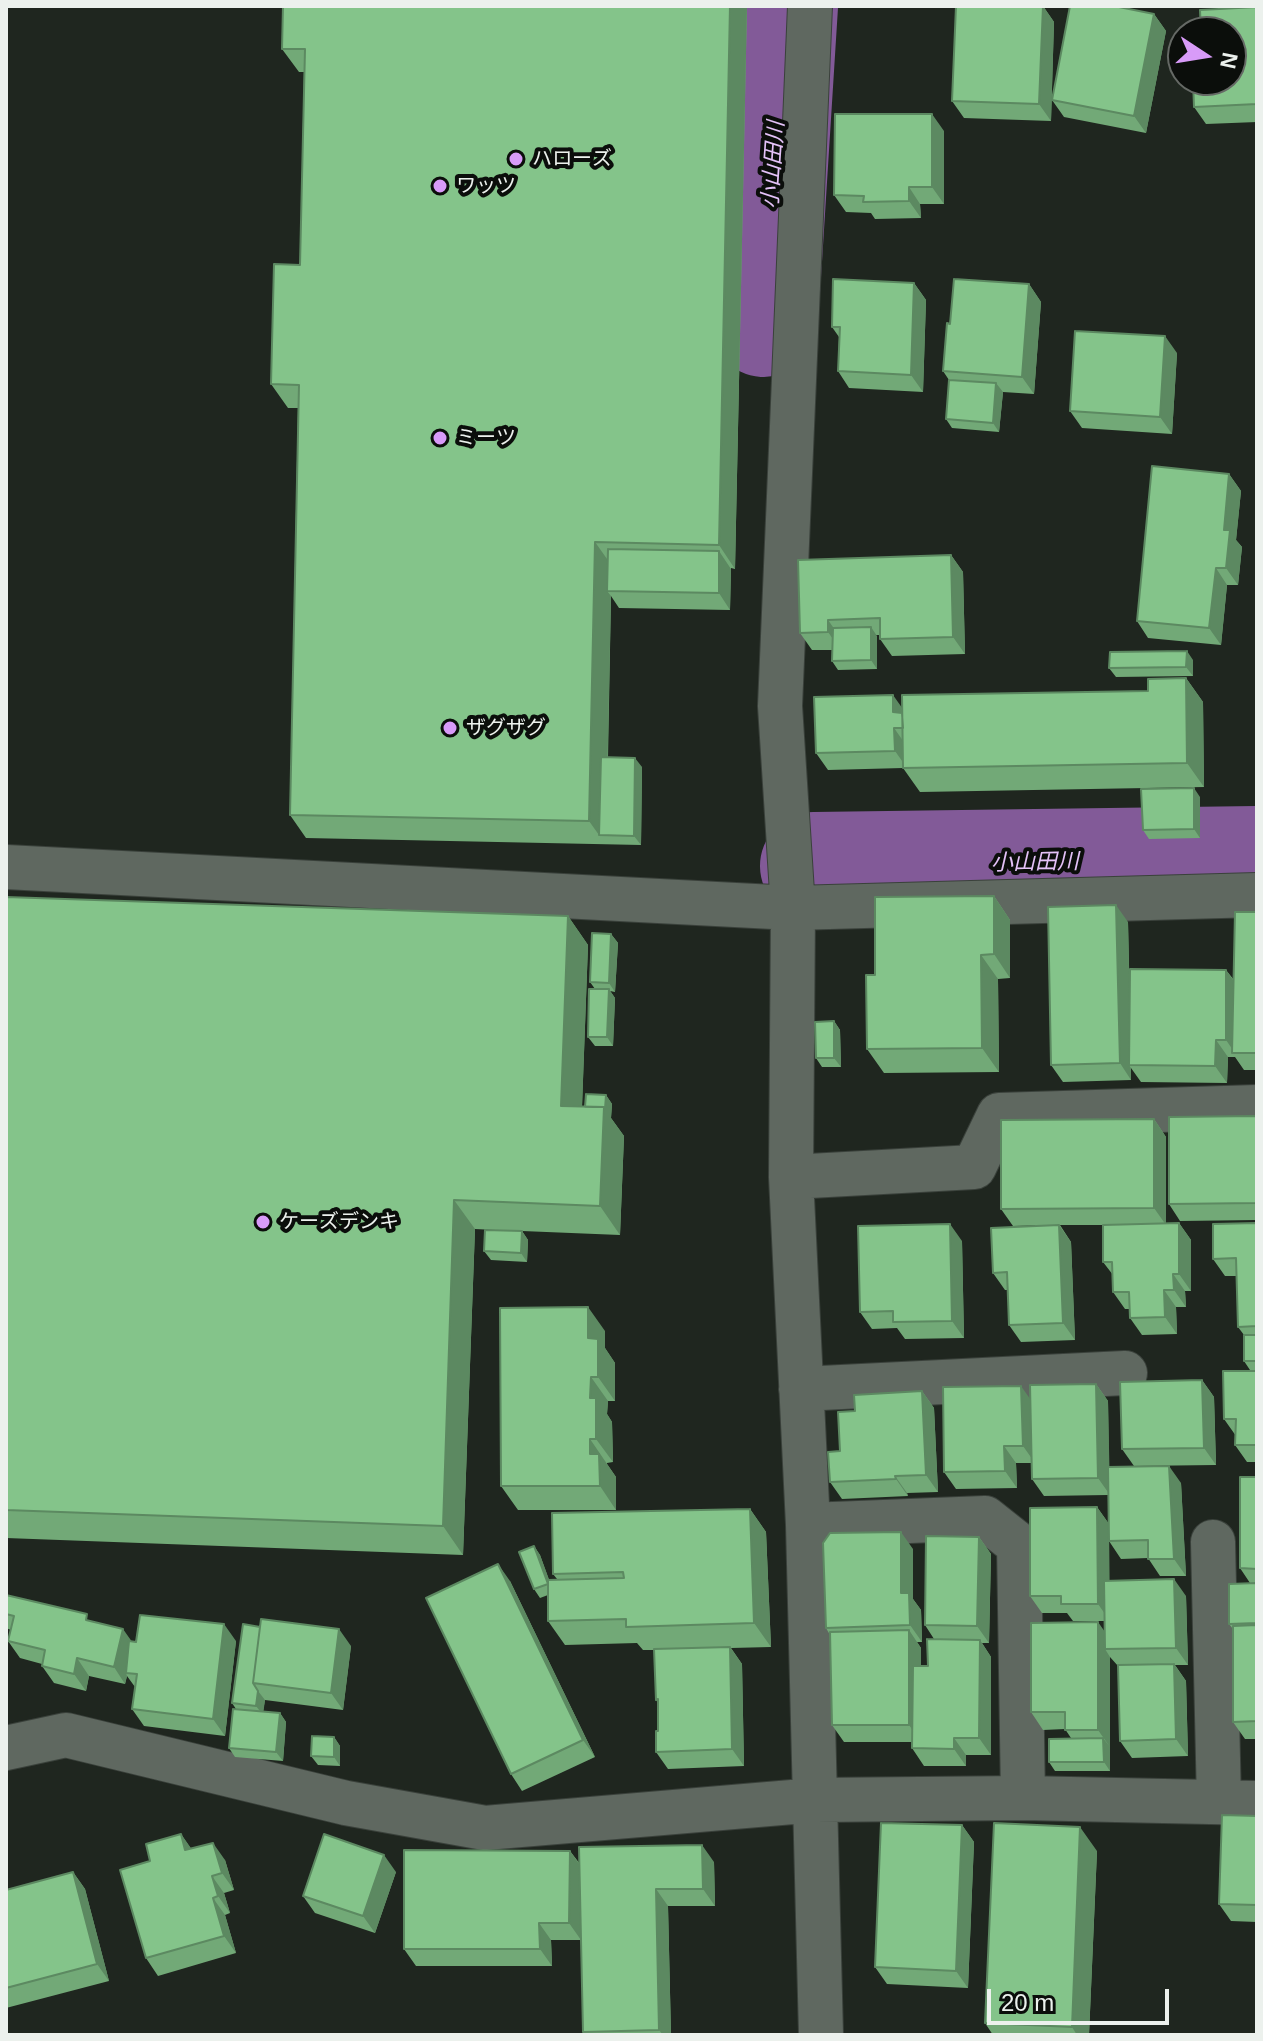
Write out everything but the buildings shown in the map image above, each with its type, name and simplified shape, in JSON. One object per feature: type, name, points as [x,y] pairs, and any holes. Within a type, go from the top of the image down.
[{"type":"street","points":[[810,6],[780,706],[793,908],[791,1177],[808,1525],[821,2035]]},
{"type":"street","points":[[6,867],[793,908],[1257,895]]},
{"type":"street","points":[[791,1177],[974,1167],[999,1115],[1257,1107]]},
{"type":"street","points":[[801,1389],[1125,1373]]},
{"type":"street","points":[[808,1525],[985,1518],[1019,1545],[1023,1798]]},
{"type":"street","points":[[6,1748],[66,1735],[346,1803],[485,1828],[816,1800],[1023,1798],[1238,1802],[1213,1542]]},
{"type":"waterway","name":"小山田川","points":[[764,323],[784,6]]},
{"type":"waterway","name":"小山田川","points":[[814,866],[1257,860]]},
{"type":"place","name":"ハローズ","points":[[516,159]]},
{"type":"place","name":"ワッツ","points":[[440,186]]},
{"type":"place","name":"ミーツ","points":[[440,438]]},
{"type":"place","name":"ザグザグ","points":[[450,728]]},
{"type":"place","name":"ケーズデンキ","points":[[263,1222]]}]
